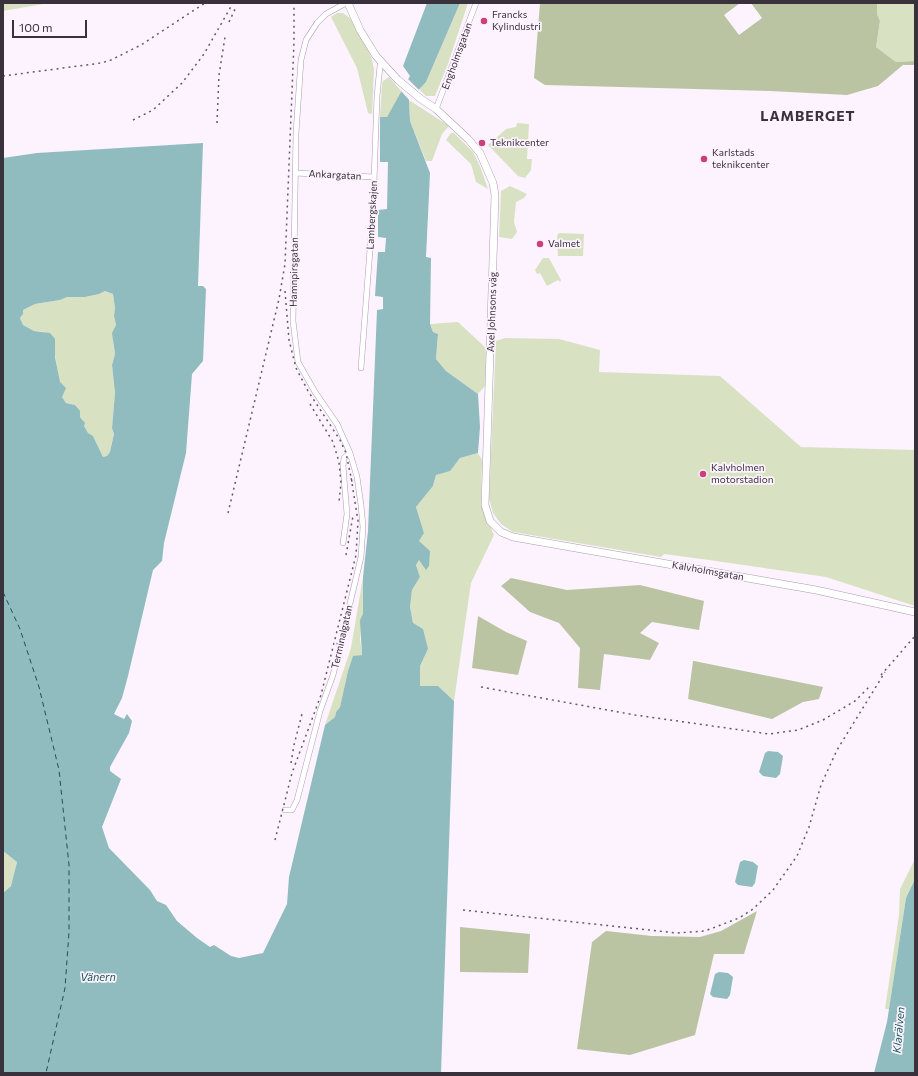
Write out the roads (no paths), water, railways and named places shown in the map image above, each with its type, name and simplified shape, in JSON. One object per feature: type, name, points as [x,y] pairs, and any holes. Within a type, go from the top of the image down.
[{"type":"street","name":"Axel Johnsons väg","points":[[347,3],[360,30],[383,64],[396,78],[421,99],[436,109],[468,139],[480,153],[493,183],[495,196],[485,505],[490,520],[501,532]]},
{"type":"street","name":"Hamnpirsgatan","points":[[347,3],[326,14],[312,31],[303,49],[296,126],[293,321],[298,362],[315,392],[337,424],[350,453]]},
{"type":"street","name":"Engholmsgatan","points":[[436,109],[476,3]]},
{"type":"street","name":"Lambergskajen","points":[[362,368],[374,177],[376,96],[380,66],[383,64]]},
{"type":"street","name":"Ankargatan","points":[[296,173],[374,177]]},
{"type":"street","points":[[343,543],[347,514],[343,466],[344,458],[350,453]]},
{"type":"street","name":"Terminalgatan","points":[[285,810],[292,810],[297,800],[320,711],[333,675],[361,558],[361,505],[357,477],[350,453]]},
{"type":"street","name":"Kalvholmsgatan","points":[[501,532],[512,537],[816,590],[915,612]]},
{"type":"water","name":"Vänern","points":[[427,3],[460,3],[426,82],[409,100],[410,121],[430,173],[426,257],[431,258],[430,324],[433,332],[438,334],[436,359],[446,371],[478,394],[480,427],[478,453],[460,458],[450,471],[436,475],[433,486],[416,507],[424,533],[419,541],[430,551],[429,566],[426,570],[419,560],[416,565],[420,577],[412,590],[410,607],[413,623],[423,629],[428,649],[420,666],[420,686],[438,686],[454,701],[441,1073],[3,1073],[3,893],[11,886],[17,862],[3,851],[3,158],[37,153],[203,143],[198,286],[203,286],[206,289],[203,361],[192,374],[186,453],[164,543],[162,561],[153,570],[128,676],[122,698],[114,714],[124,719],[127,714],[132,721],[129,733],[110,767],[110,771],[121,779],[102,827],[109,848],[150,890],[157,901],[166,905],[177,921],[197,938],[210,947],[214,945],[231,956],[239,958],[263,953],[287,904],[289,877],[325,725],[335,717],[336,712],[340,707],[353,656],[362,655],[360,620],[363,614],[363,577],[368,531],[377,310],[383,309],[383,297],[375,296],[378,252],[385,252],[386,238],[378,237],[378,210],[387,209],[388,162],[380,162],[380,117],[387,117],[410,76],[403,66]],"holes":[[[105,291],[113,294],[116,325],[112,333],[115,354],[112,365],[115,393],[112,428],[114,434],[110,452],[107,456],[103,457],[93,436],[88,433],[84,426],[85,423],[80,417],[80,411],[75,405],[66,403],[62,397],[66,388],[60,382],[55,357],[55,339],[50,333],[34,331],[23,325],[20,318],[23,314],[23,310],[35,304],[60,300],[67,297],[85,297]]]},
{"type":"water","points":[[768,751],[778,752],[783,756],[780,774],[776,778],[763,776],[759,772],[765,753]]},
{"type":"water","points":[[744,860],[753,862],[758,866],[755,883],[752,887],[738,885],[735,882],[740,862]]},
{"type":"water","name":"Klarälven","points":[[915,879],[915,1073],[874,1073],[887,1022],[906,898]]},
{"type":"water","points":[[719,972],[728,973],[733,977],[730,995],[727,999],[713,997],[710,994],[715,974]]},
{"type":"railway","points":[[3,76],[101,63],[111,60],[141,45],[205,3]]},
{"type":"railway","points":[[133,120],[153,110],[182,83],[204,54],[233,3]]},
{"type":"railway","points":[[228,513],[279,299],[285,264],[294,42],[294,3]]},
{"type":"railway","points":[[229,22],[236,7]]},
{"type":"railway","points":[[217,123],[219,75],[225,37]]},
{"type":"railway","points":[[285,291],[289,340],[296,368],[308,391],[340,440],[346,453],[352,482]]},
{"type":"railway","points":[[310,404],[333,442],[339,462],[341,483],[339,502]]},
{"type":"railway","points":[[275,840],[292,773],[321,695],[356,555],[358,521],[351,477]]},
{"type":"railway","points":[[346,555],[353,516]]},
{"type":"railway","points":[[881,675],[915,636]]},
{"type":"railway","points":[[463,910],[677,933],[705,931],[739,918],[753,909],[773,890],[797,856],[809,827],[821,785],[837,750],[885,672]]},
{"type":"railway","points":[[481,687],[635,715],[769,734],[798,730],[823,720],[855,701],[871,685]]},
{"type":"railway","points":[[291,763],[302,714]]},
{"type":"place","name":"Francks Kylindustri","points":[[484,21]]},
{"type":"place","name":"Teknikcenter","points":[[482,143]]},
{"type":"place","name":"Karlstads teknikcenter","points":[[704,159]]},
{"type":"place","name":"Valmet","points":[[540,244]]},
{"type":"place","name":"Kalvholmen motorstadion","points":[[703,474]]},
{"type":"district","name":"LAMBERGET","points":[[808,116]]}]
